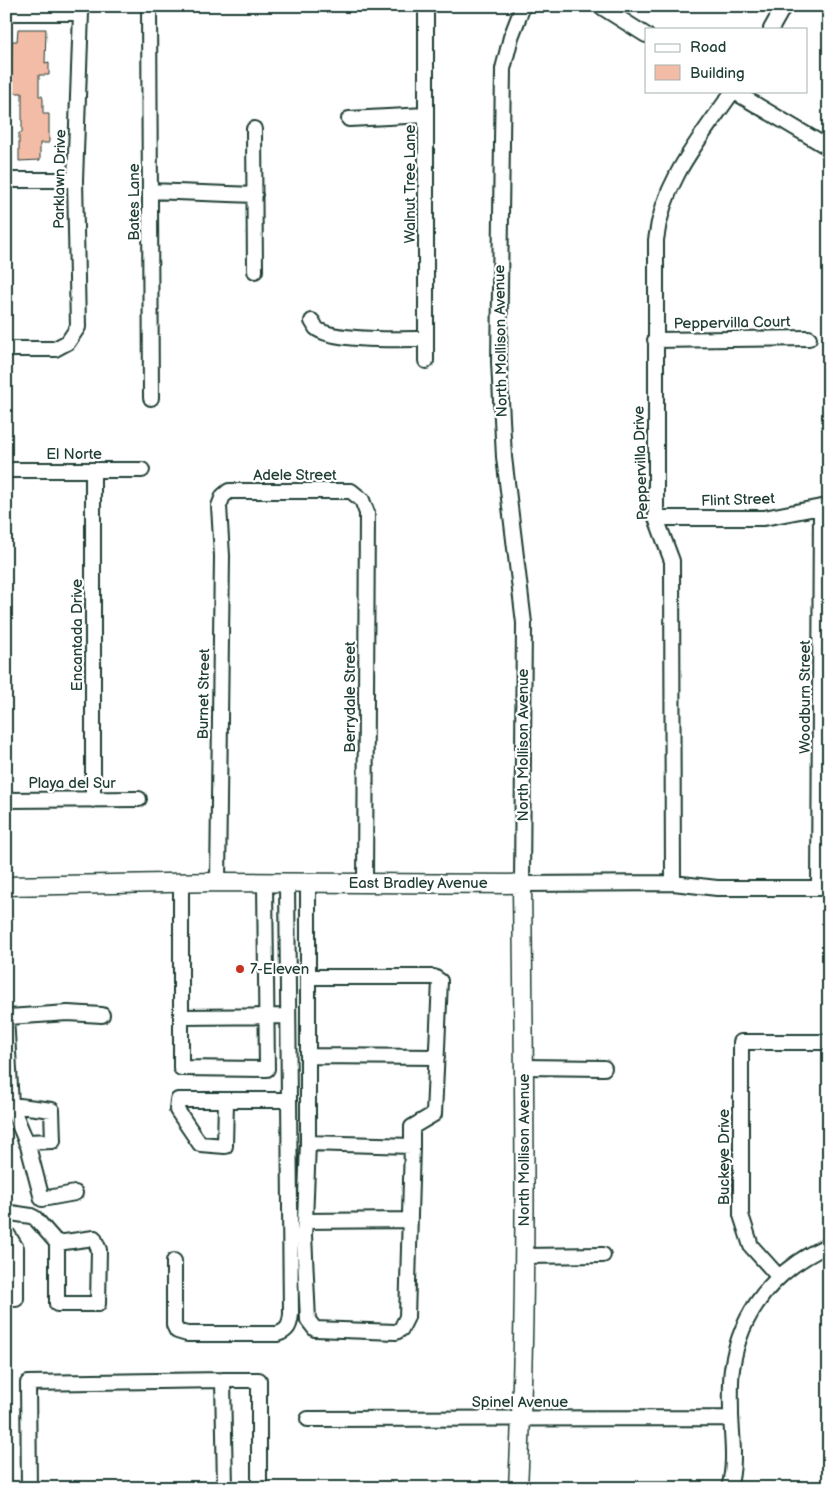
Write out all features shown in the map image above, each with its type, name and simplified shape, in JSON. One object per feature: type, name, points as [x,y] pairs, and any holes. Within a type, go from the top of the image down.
[{"type":"main road","name":"East Bradley Avenue","points":[[6,886],[218,882],[265,884],[365,882],[522,884]]},
{"type":"main road","name":"North Mollison Avenue","points":[[518,1488],[524,1256],[522,884]]},
{"type":"street","name":"Bates Lane","points":[[149,6],[151,398]]},
{"type":"street","name":"Walnut Tree Lane","points":[[426,6],[426,361]]},
{"type":"street","name":"North Mollison Avenue","points":[[522,884],[524,623],[504,457],[499,362],[499,305],[503,69],[511,37],[523,6]]},
{"type":"street","points":[[600,6],[645,34]]},
{"type":"street","points":[[771,28],[784,6]]},
{"type":"street","name":"Parklawn Drive","points":[[6,13],[81,13],[75,180],[78,327],[68,342],[55,349],[6,349]]},
{"type":"street","name":"Peppervilla Drive","points":[[673,883],[672,561],[656,518],[656,240],[664,201],[677,173],[732,92]]},
{"type":"street","points":[[735,92],[829,148]]},
{"type":"street","points":[[349,119],[426,115]]},
{"type":"street","points":[[254,129],[255,271]]},
{"type":"street","points":[[6,180],[75,180]]},
{"type":"street","points":[[150,191],[255,195]]},
{"type":"street","points":[[312,321],[317,329],[357,338],[426,339]]},
{"type":"street","name":"Peppervilla Court","points":[[655,340],[809,338]]},
{"type":"street","name":"El Norte","points":[[6,470],[142,470]]},
{"type":"street","name":"Encantada Drive","points":[[93,470],[93,800]]},
{"type":"street","name":"Adele Street","points":[[219,506],[223,496],[230,491],[352,491],[362,500],[367,513]]},
{"type":"street","name":"Burnet Street","points":[[218,882],[222,564],[219,506]]},
{"type":"street","name":"Flint Street","points":[[656,518],[764,518],[821,507]]},
{"type":"street","name":"Woodburn Street","points":[[821,507],[824,888]]},
{"type":"street","name":"Berrydale Street","points":[[365,882],[367,513]]},
{"type":"street","name":"Playa del Sur","points":[[6,800],[138,799]]},
{"type":"street","points":[[308,882],[308,977],[308,1143],[304,1235],[308,1320],[315,1329],[396,1332],[402,1329],[407,1317],[412,1127],[434,1114],[440,980],[434,977],[308,977]]},
{"type":"street","points":[[180,883],[181,1068],[266,1069],[265,884]]},
{"type":"street","points":[[174,1261],[174,1325],[177,1331],[187,1334],[277,1334],[287,1329],[291,1314],[287,883]]},
{"type":"street","name":"East Bradley Avenue","points":[[522,884],[673,883],[717,888],[824,888]]},
{"type":"street","points":[[76,1193],[42,1199],[26,1142],[11,1105],[7,1017],[68,1013],[102,1015]]},
{"type":"street","points":[[181,1017],[288,1016]]},
{"type":"street","name":"Buckeye Drive","points":[[778,1276],[751,1246],[741,1215],[740,1042],[829,1042]]},
{"type":"street","points":[[308,1056],[437,1057]]},
{"type":"street","points":[[524,1067],[604,1068]]},
{"type":"street","points":[[226,1100],[289,1100]]},
{"type":"street","points":[[11,1105],[52,1110],[52,1141],[26,1142]]},
{"type":"street","points":[[308,1143],[412,1146]]},
{"type":"street","points":[[6,1216],[11,1213],[35,1218],[57,1243],[57,1304],[98,1304],[99,1250],[94,1238],[57,1243]]},
{"type":"street","points":[[305,1220],[410,1220]]},
{"type":"street","points":[[6,1232],[16,1248],[16,1299]]},
{"type":"street","points":[[729,1488],[734,1459],[731,1418],[731,1371],[741,1335],[756,1304],[778,1276],[804,1257],[829,1245]]},
{"type":"street","points":[[524,1256],[602,1255]]},
{"type":"street","points":[[224,1380],[225,1488]]},
{"type":"street","points":[[29,1488],[28,1383],[224,1380],[259,1380],[259,1488]]},
{"type":"street","name":"Spinel Avenue","points":[[308,1419],[731,1418]]},
{"type":"building","points":[[18,29],[46,29],[45,63],[49,62],[49,75],[39,75],[39,96],[42,96],[43,99],[43,114],[49,114],[49,143],[40,143],[40,160],[19,161],[19,133],[22,133],[22,93],[11,93],[12,41],[17,41]]},
{"type":"place","name":"7-Eleven","points":[[240,969]]}]
